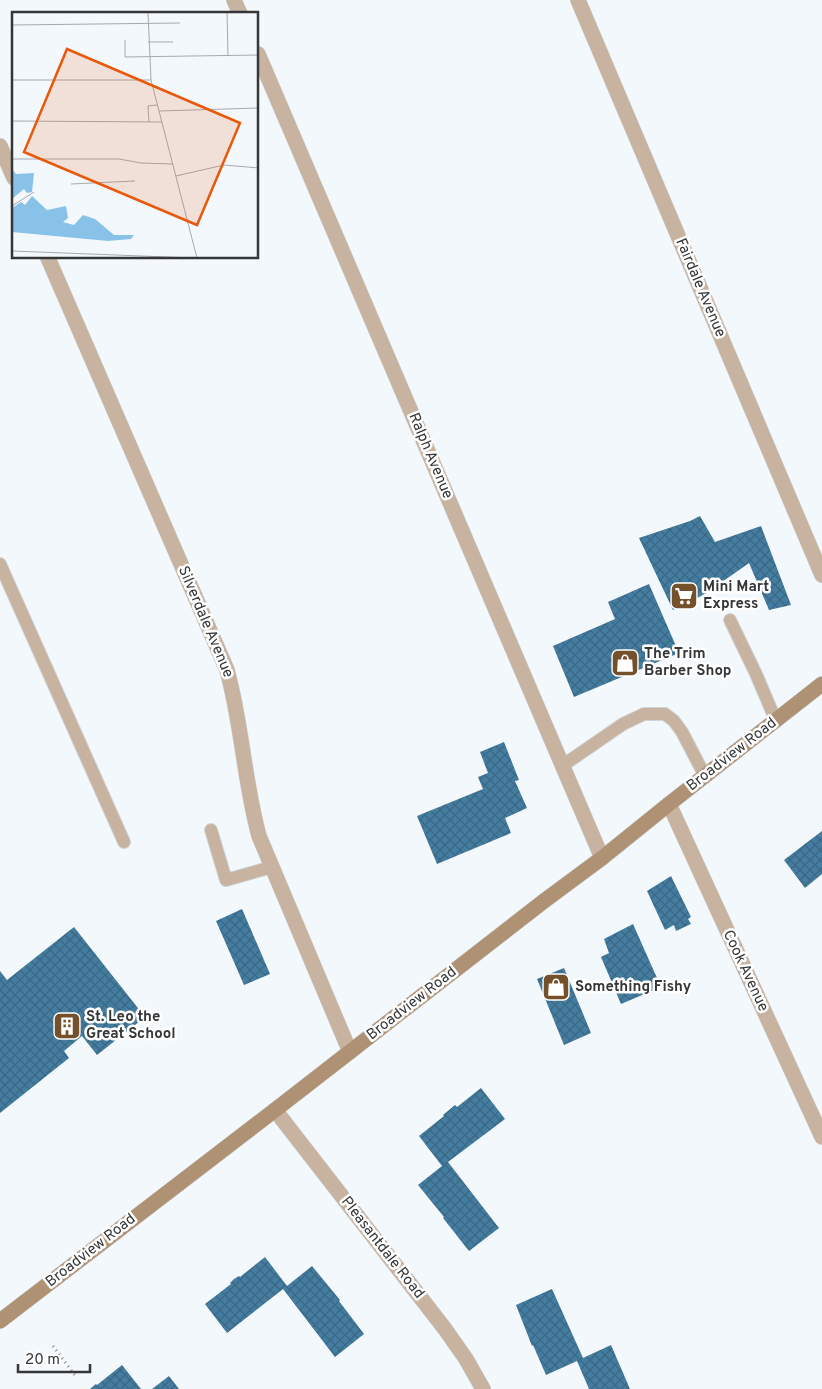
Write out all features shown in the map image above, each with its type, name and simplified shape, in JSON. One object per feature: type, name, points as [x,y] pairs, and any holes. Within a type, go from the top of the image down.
[{"type":"main road","name":"Broadview Road","points":[[0,1321],[602,858],[822,684]]},
{"type":"street","points":[[234,0],[239,12]]},
{"type":"street","name":"Fairdale Avenue","points":[[578,0],[822,575]]},
{"type":"street","name":"Ralph Avenue","points":[[259,56],[602,858]]},
{"type":"street","points":[[0,146],[12,173]]},
{"type":"street","name":"Silverdale Avenue","points":[[48,259],[226,670],[233,694],[251,808],[259,836],[350,1052]]},
{"type":"street","name":"Cook Avenue","points":[[669,804],[822,1137]]},
{"type":"street","name":"Pleasantdale Road","points":[[276,1110],[445,1329],[466,1359],[483,1389]]},
{"type":"lane","points":[[0,564],[124,842]]},
{"type":"lane","points":[[730,620],[776,721]]},
{"type":"lane","points":[[562,766],[623,724],[644,714],[666,714],[682,732],[704,776]]},
{"type":"lane","points":[[211,830],[226,880],[272,867]]},
{"type":"path","points":[[53,1346],[78,1378]]},
{"type":"building","points":[[700,516],[715,542],[761,526],[791,605],[769,610],[749,563],[705,594],[673,610],[639,538]]},
{"type":"building","points":[[649,584],[679,653],[574,697],[553,646],[615,619],[608,602]]},
{"type":"building","points":[[504,742],[519,780],[515,781],[527,808],[505,818],[511,833],[437,864],[417,816],[483,789],[478,777],[488,773],[480,752]]},
{"type":"building","points":[[822,831],[822,874],[805,888],[784,860]]},
{"type":"building","points":[[671,876],[691,917],[688,919],[691,924],[676,931],[674,925],[665,930],[647,891]]},
{"type":"building","points":[[242,909],[270,974],[244,985],[216,921]]},
{"type":"building","points":[[633,924],[661,987],[621,1004],[601,957],[609,953],[604,939]]},
{"type":"building","name":"St. Leo the Great School","points":[[74,927],[145,1017],[97,1055],[82,1036],[64,1051],[69,1058],[0,1113],[0,971],[7,980]]},
{"type":"building","points":[[564,968],[591,1033],[564,1045],[537,979]]},
{"type":"building","points":[[481,1088],[505,1119],[448,1162],[499,1228],[469,1251],[418,1185],[442,1166],[419,1136],[455,1105],[457,1107]]},
{"type":"building","points":[[265,1257],[287,1286],[312,1266],[340,1300],[364,1334],[335,1357],[283,1289],[227,1333],[205,1304],[231,1284],[234,1279],[240,1277]]},
{"type":"building","points":[[552,1289],[583,1358],[611,1345],[630,1389],[589,1389],[577,1361],[546,1375],[516,1305]]},
{"type":"building","points":[[122,1365],[141,1389],[90,1389],[97,1385]]},
{"type":"building","points":[[169,1376],[179,1389],[152,1389]]},
{"type":"place","name":"Mini Mart Express","points":[[684,596]]},
{"type":"place","name":"The Trim Barber Shop","points":[[625,663]]},
{"type":"place","name":"Something Fishy","points":[[556,987]]},
{"type":"place","name":"St. Leo the Great School","points":[[67,1026]]}]
